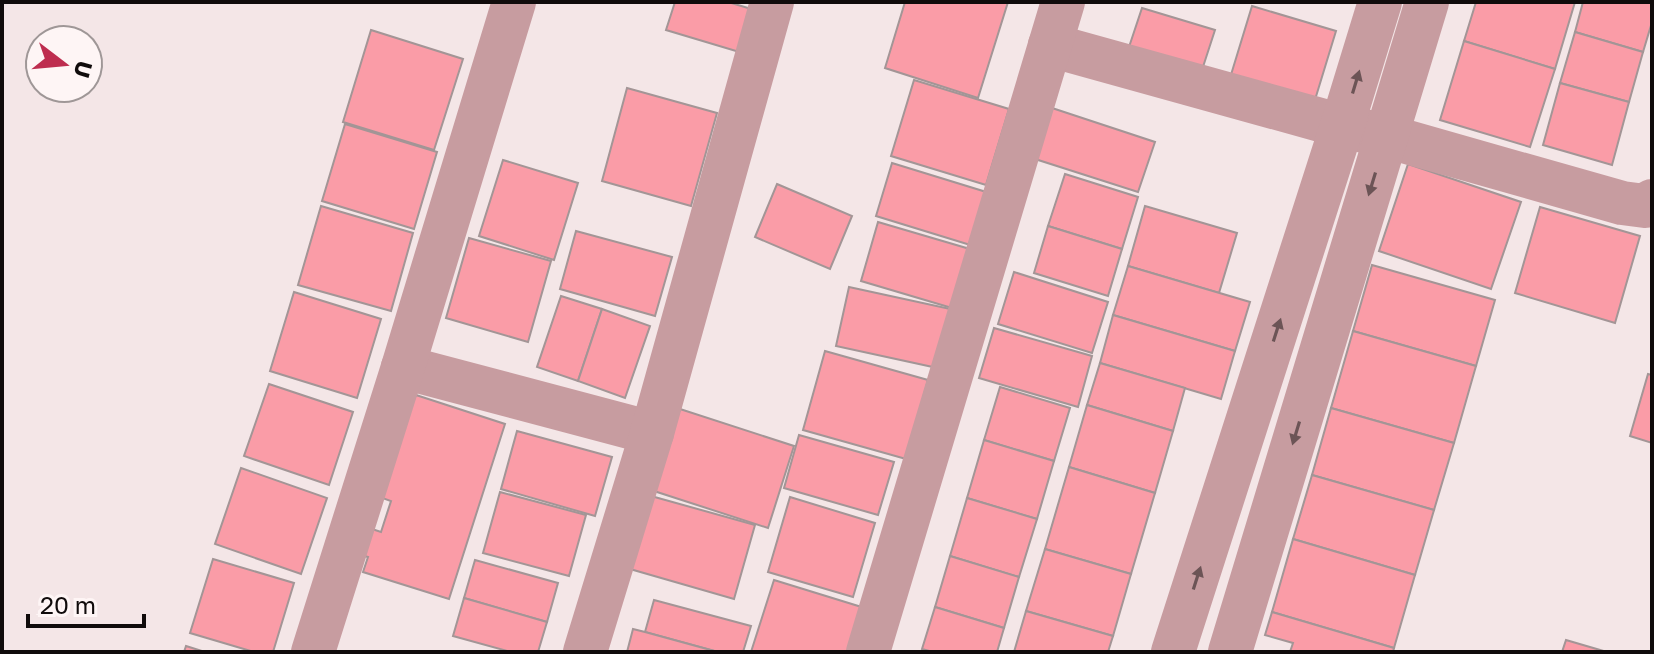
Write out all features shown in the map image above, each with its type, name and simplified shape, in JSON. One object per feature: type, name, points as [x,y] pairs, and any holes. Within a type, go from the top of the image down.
[{"type":"street","points":[[313,652],[514,2]]},
{"type":"street","points":[[585,652],[652,433],[772,2]]},
{"type":"street","points":[[868,652],[1063,2]]},
{"type":"street","points":[[1173,652],[1380,2]]},
{"type":"street","points":[[1230,652],[1427,2]]},
{"type":"street","points":[[1050,45],[1622,203],[1645,206],[1652,201]]},
{"type":"street","points":[[403,367],[652,433]]},
{"type":"building","points":[[675,2],[728,2],[758,11],[746,54],[666,30]]},
{"type":"building","points":[[905,2],[1008,2],[978,98],[885,68]]},
{"type":"building","points":[[1476,2],[1575,2],[1555,69],[1464,41]]},
{"type":"building","points":[[1583,2],[1652,2],[1652,22],[1643,52],[1575,32]]},
{"type":"building","points":[[1252,6],[1336,31],[1314,103],[1230,78]]},
{"type":"building","points":[[1142,8],[1215,30],[1201,73],[1128,50]]},
{"type":"building","points":[[371,30],[463,59],[434,150],[343,122]]},
{"type":"building","points":[[1575,32],[1643,52],[1629,102],[1560,83]]},
{"type":"building","points":[[1464,41],[1555,69],[1530,147],[1440,120]]},
{"type":"building","points":[[914,80],[1009,109],[986,185],[891,156]]},
{"type":"building","points":[[1560,83],[1629,102],[1612,165],[1543,145]]},
{"type":"building","points":[[627,88],[717,113],[691,206],[602,181]]},
{"type":"building","points":[[1049,107],[1155,142],[1138,192],[1032,158]]},
{"type":"building","points":[[345,124],[437,152],[414,229],[322,201]]},
{"type":"building","points":[[503,160],[578,183],[554,260],[479,236]]},
{"type":"building","points":[[892,163],[996,195],[980,248],[876,216]]},
{"type":"building","points":[[1408,164],[1521,202],[1491,289],[1379,251]]},
{"type":"building","points":[[1065,174],[1138,197],[1122,249],[1048,226]]},
{"type":"building","points":[[777,184],[852,216],[830,269],[755,237]]},
{"type":"building","points":[[321,206],[413,233],[391,311],[298,285]]},
{"type":"building","points":[[1145,206],[1237,233],[1219,293],[1128,266]]},
{"type":"building","points":[[1540,207],[1640,236],[1615,323],[1515,293]]},
{"type":"building","points":[[878,222],[980,252],[962,311],[861,281]]},
{"type":"building","points":[[1048,226],[1122,249],[1108,296],[1034,273]]},
{"type":"building","points":[[576,231],[672,257],[655,316],[560,289]]},
{"type":"building","points":[[469,238],[551,261],[528,342],[446,318]]},
{"type":"building","points":[[1372,265],[1495,300],[1476,366],[1353,331]]},
{"type":"building","points":[[1128,266],[1250,302],[1235,351],[1113,315]]},
{"type":"building","points":[[1014,272],[1108,302],[1092,353],[998,324]]},
{"type":"building","points":[[849,287],[955,310],[942,369],[836,346]]},
{"type":"building","points":[[294,292],[381,319],[357,398],[270,371]]},
{"type":"building","points":[[561,296],[602,309],[578,381],[537,367]]},
{"type":"building","points":[[602,309],[650,326],[625,398],[578,381]]},
{"type":"building","points":[[1113,315],[1235,351],[1221,399],[1100,363]]},
{"type":"building","points":[[994,328],[1092,356],[1078,407],[979,378]]},
{"type":"building","points":[[1353,331],[1476,366],[1454,443],[1331,408]]},
{"type":"building","points":[[825,351],[928,380],[906,459],[803,430]]},
{"type":"building","points":[[1100,363],[1185,388],[1173,431],[1087,405]]},
{"type":"building","points":[[1648,374],[1652,375],[1652,443],[1630,436]]},
{"type":"building","points":[[269,384],[353,412],[329,485],[244,456]]},
{"type":"building","points":[[1000,387],[1070,408],[1054,461],[984,440]]},
{"type":"building","points":[[416,395],[505,424],[449,599],[363,572],[368,557],[357,554],[366,527],[381,532],[391,501],[371,494]]},
{"type":"building","points":[[1087,405],[1173,431],[1155,493],[1069,467]]},
{"type":"building","points":[[1331,408],[1454,443],[1434,510],[1312,475]]},
{"type":"building","points":[[680,409],[794,446],[768,528],[654,491]]},
{"type":"building","points":[[517,431],[612,457],[595,516],[501,489]]},
{"type":"building","points":[[799,435],[894,462],[878,515],[784,488]]},
{"type":"building","points":[[984,440],[1054,461],[1037,519],[967,498]]},
{"type":"building","points":[[1069,467],[1155,493],[1131,574],[1045,549]]},
{"type":"building","points":[[241,468],[327,498],[301,574],[215,544]]},
{"type":"building","points":[[1312,475],[1434,510],[1415,575],[1293,539]]},
{"type":"building","points":[[500,492],[586,515],[569,576],[483,553]]},
{"type":"building","points":[[651,496],[755,525],[734,599],[630,569]]},
{"type":"building","points":[[790,497],[875,523],[853,597],[768,572]]},
{"type":"building","points":[[967,498],[1037,519],[1019,577],[950,556]]},
{"type":"building","points":[[1293,539],[1415,575],[1394,648],[1272,612]]},
{"type":"building","points":[[1045,549],[1131,574],[1113,636],[1026,611]]},
{"type":"building","points":[[950,556],[1019,577],[1004,628],[935,607]]},
{"type":"building","points":[[213,559],[294,583],[273,652],[254,652],[190,633]]},
{"type":"building","points":[[475,560],[558,583],[547,622],[464,598]]},
{"type":"building","points":[[774,580],[868,609],[855,652],[751,652]]},
{"type":"building","points":[[464,598],[547,622],[538,652],[511,652],[453,636]]},
{"type":"building","points":[[654,600],[751,626],[743,652],[718,652],[645,632]]},
{"type":"building","points":[[935,607],[1004,628],[997,652],[933,652],[922,649]]},
{"type":"building","points":[[1026,611],[1113,636],[1108,652],[1014,652]]},
{"type":"building","points":[[1272,612],[1394,648],[1393,652],[1290,652],[1293,643],[1265,635]]},
{"type":"building","points":[[633,629],[645,632],[718,652],[627,652]]},
{"type":"building","points":[[1566,640],[1607,652],[1562,652]]},
{"type":"building","points":[[186,646],[205,652],[184,652]]}]
